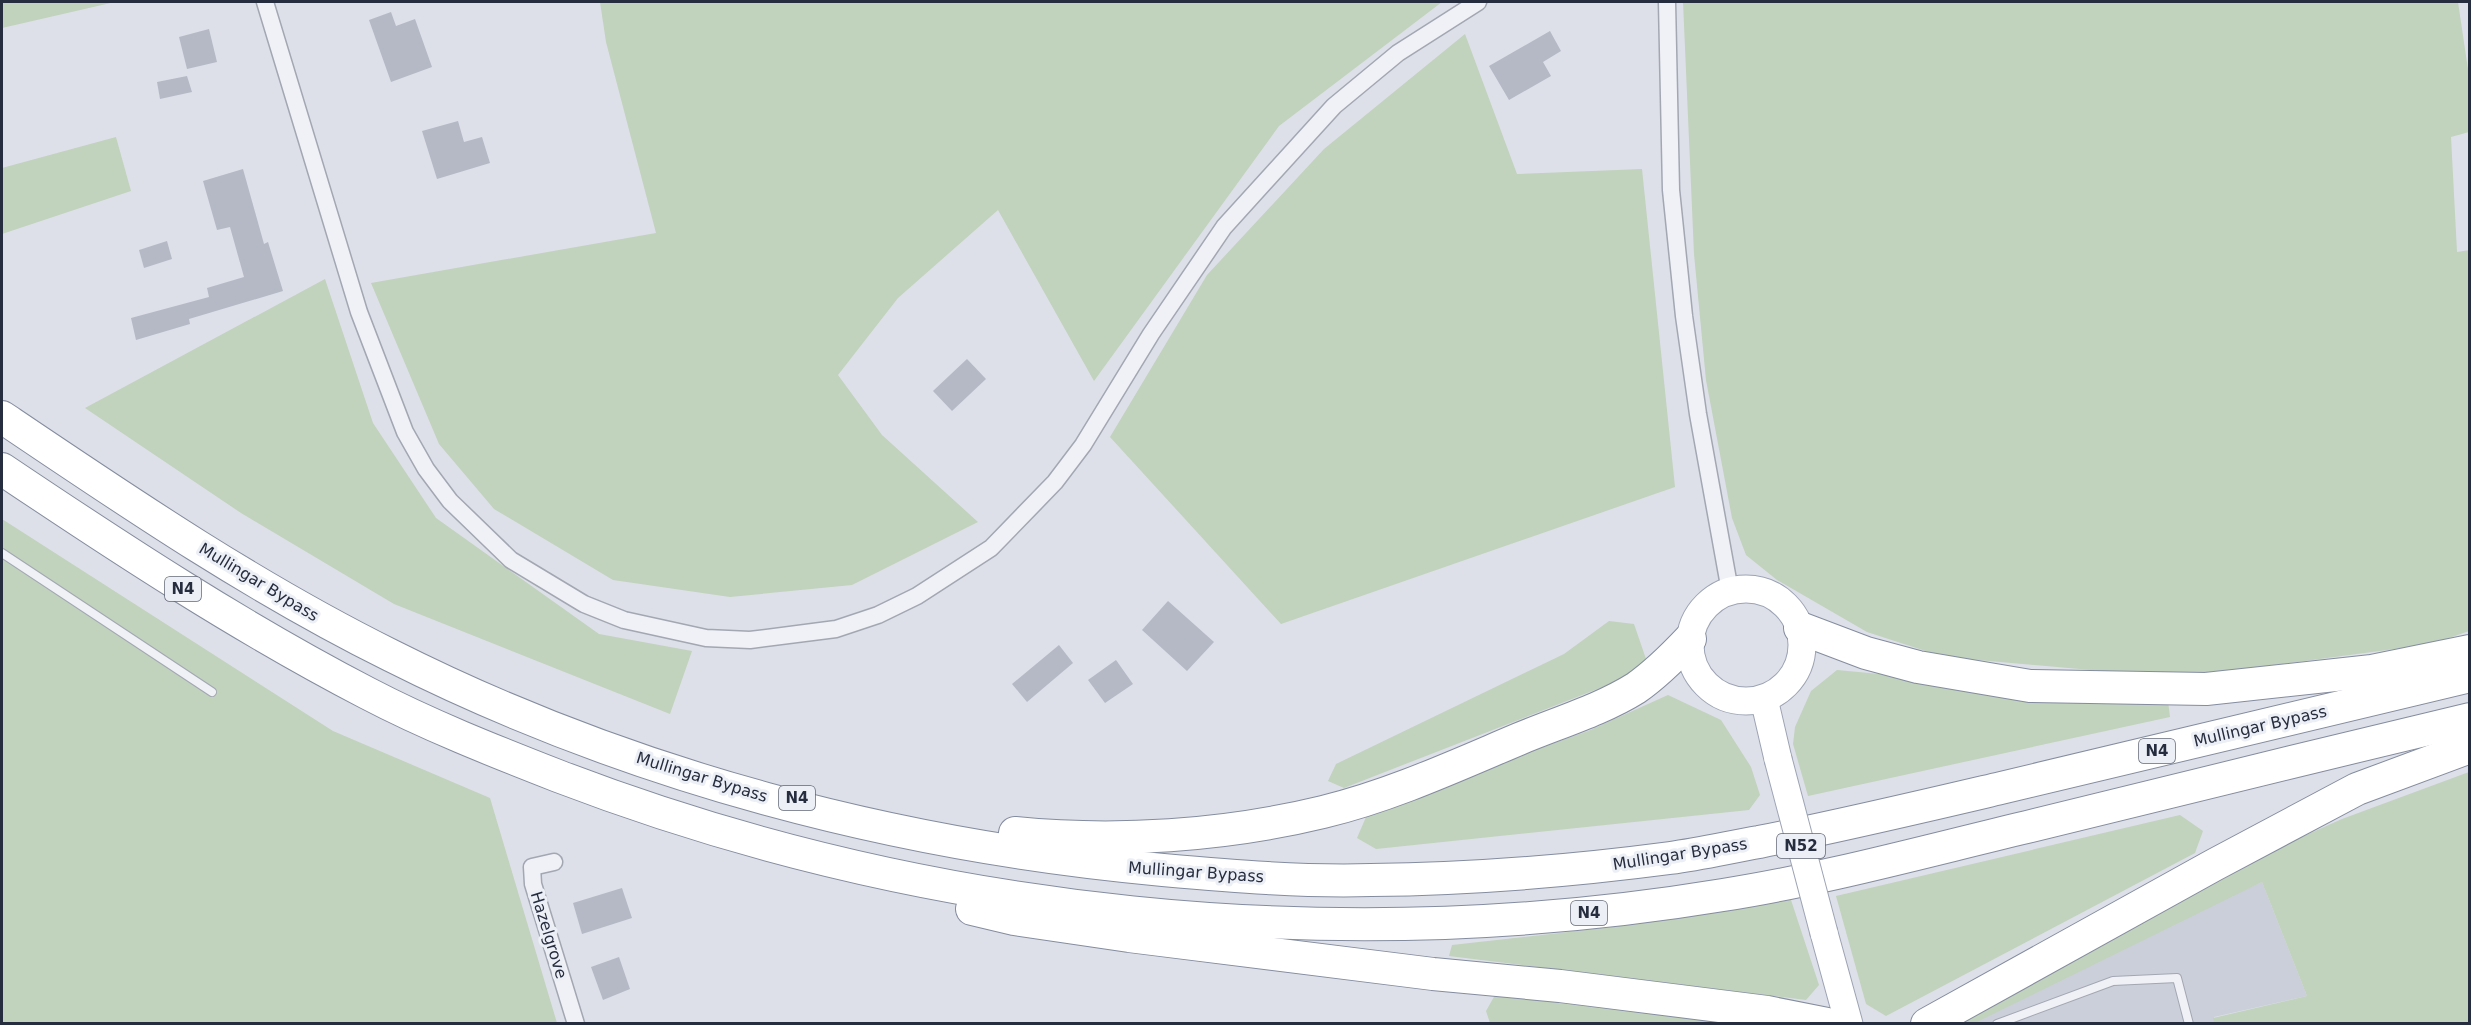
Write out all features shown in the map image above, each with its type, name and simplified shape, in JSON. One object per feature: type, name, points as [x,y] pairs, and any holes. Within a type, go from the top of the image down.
[{"type":"highway","name":"Mullingar Bypass","points":[[2,417],[122,498],[237,571],[394,657],[513,711],[625,753],[736,790],[935,840],[1089,863],[1231,876],[1378,880],[1513,875],[1676,858],[1845,825],[2469,676]]},
{"type":"highway","name":"N4","points":[[2,469],[217,610],[372,696],[521,762],[697,825],[837,862],[955,888],[1091,908],[1195,918],[1319,924],[1473,922],[1584,913],[1723,895],[1854,869],[2469,719]]},
{"type":"highway","points":[[1800,628],[1866,653],[1918,667],[2030,686],[2206,689],[2372,671],[2469,651]]},
{"type":"highway","name":"N4","points":[[736,790],[857,805],[969,828],[1046,836],[1191,833],[1251,825],[1324,812],[1346,805],[1411,784],[1517,740],[1634,688],[1657,672],[1690,639]]},
{"type":"highway","points":[[1927,1023],[2204,870],[2347,795],[2469,747]]},
{"type":"highway","name":"N4","points":[[697,825],[726,849],[898,893],[1014,919],[1266,954],[1433,974],[1560,986],[1767,1012],[1827,1023]]},
{"type":"main road","points":[[1749,589],[1766,592],[1782,601],[1794,614],[1800,628],[1803,646],[1800,664],[1792,679],[1779,691],[1764,699],[1745,702],[1727,698],[1711,689],[1698,675],[1691,658],[1690,639],[1694,623],[1703,608],[1717,597],[1730,591],[1749,589]]},
{"type":"main road","name":"N52","points":[[1764,699],[1849,1023]]},
{"type":"street","points":[[266,2],[359,312],[405,432],[426,468],[450,501],[511,560],[584,604],[624,620],[706,638],[750,640],[836,629],[878,615],[917,596],[991,548],[1055,482],[1083,445],[1151,334],[1224,227],[1334,106],[1398,53],[1478,2]]},
{"type":"street","points":[[1667,2],[1671,190],[1684,316],[1698,414],[1730,591]]},
{"type":"street","name":"Hazelgrove","points":[[554,862],[532,867],[533,884],[576,1023]]},
{"type":"lane","points":[[2,553],[212,692]]},
{"type":"lane","points":[[1996,1023],[2113,981],[2177,978],[2189,1023]]},
{"type":"shaded area","points":[[2262,882],[2307,996],[2214,1017],[2214,1023],[1948,1024]]},
{"type":"green space","points":[[2,2],[115,2],[2,28]]},
{"type":"green space","points":[[600,2],[1442,2],[1279,126],[1094,381],[998,210],[898,298],[838,375],[882,435],[978,522],[852,585],[730,597],[613,580],[494,509],[439,444],[371,283],[656,233],[606,42]]},
{"type":"green space","points":[[1683,2],[2458,2],[2470,83],[2469,132],[2451,137],[2457,252],[2470,250],[2469,631],[2432,644],[2216,673],[2102,671],[1944,657],[1867,632],[1777,580],[1746,555],[1732,518],[1706,380],[1694,254]]},
{"type":"green space","points":[[1465,34],[1517,174],[1642,169],[1675,487],[1281,624],[1110,437],[1207,275],[1324,149]]},
{"type":"green space","points":[[116,137],[131,191],[2,234],[2,168]]},
{"type":"green space","points":[[325,279],[373,423],[436,518],[599,634],[692,651],[670,714],[394,604],[241,513],[85,408]]},
{"type":"green space","points":[[2,519],[333,731],[490,798],[557,1023],[2,1023]]},
{"type":"green space","points":[[1609,621],[1634,624],[1646,659],[1623,679],[1344,788],[1328,781],[1336,764],[1564,654]]},
{"type":"green space","points":[[1837,670],[2168,701],[2170,717],[1808,796],[1793,744],[1795,727],[1811,691]]},
{"type":"green space","points":[[1668,695],[1721,720],[1751,767],[1760,795],[1749,810],[1376,849],[1357,838],[1369,810],[1588,731]]},
{"type":"green space","points":[[2469,772],[2469,1023],[2214,1023],[2213,1018],[2307,996],[2262,882],[1975,1023],[1942,1024],[2217,875],[2342,819]]},
{"type":"green space","points":[[2180,815],[2203,831],[2195,853],[1886,1016],[1866,1004],[1836,896]]},
{"type":"green space","points":[[1791,900],[1819,985],[1806,1000],[1449,956],[1452,945],[1613,927]]},
{"type":"green space","points":[[1495,995],[1747,1023],[1490,1023],[1486,1011]]},
{"type":"building","points":[[391,12],[396,26],[415,19],[432,67],[391,82],[369,20]]},
{"type":"building","points":[[209,29],[217,62],[187,69],[179,37]]},
{"type":"building","points":[[1550,31],[1561,51],[1543,62],[1551,76],[1509,100],[1489,66]]},
{"type":"building","points":[[187,76],[192,92],[160,99],[157,82]]},
{"type":"building","points":[[458,121],[464,142],[482,137],[490,163],[437,179],[422,131]]},
{"type":"building","points":[[243,169],[264,244],[268,242],[283,291],[189,319],[190,324],[136,340],[131,318],[209,297],[207,288],[244,277],[230,227],[217,230],[203,181]]},
{"type":"building","points":[[167,241],[172,259],[144,268],[139,250]]},
{"type":"building","points":[[967,359],[986,379],[952,411],[933,391]]},
{"type":"building","points":[[1168,601],[1214,642],[1187,671],[1142,630]]},
{"type":"building","points":[[1059,645],[1073,663],[1027,702],[1012,684]]},
{"type":"building","points":[[1116,660],[1133,684],[1105,703],[1088,680]]},
{"type":"building","points":[[622,888],[632,918],[582,934],[573,903]]},
{"type":"building","points":[[619,957],[630,989],[603,1000],[591,967]]}]
